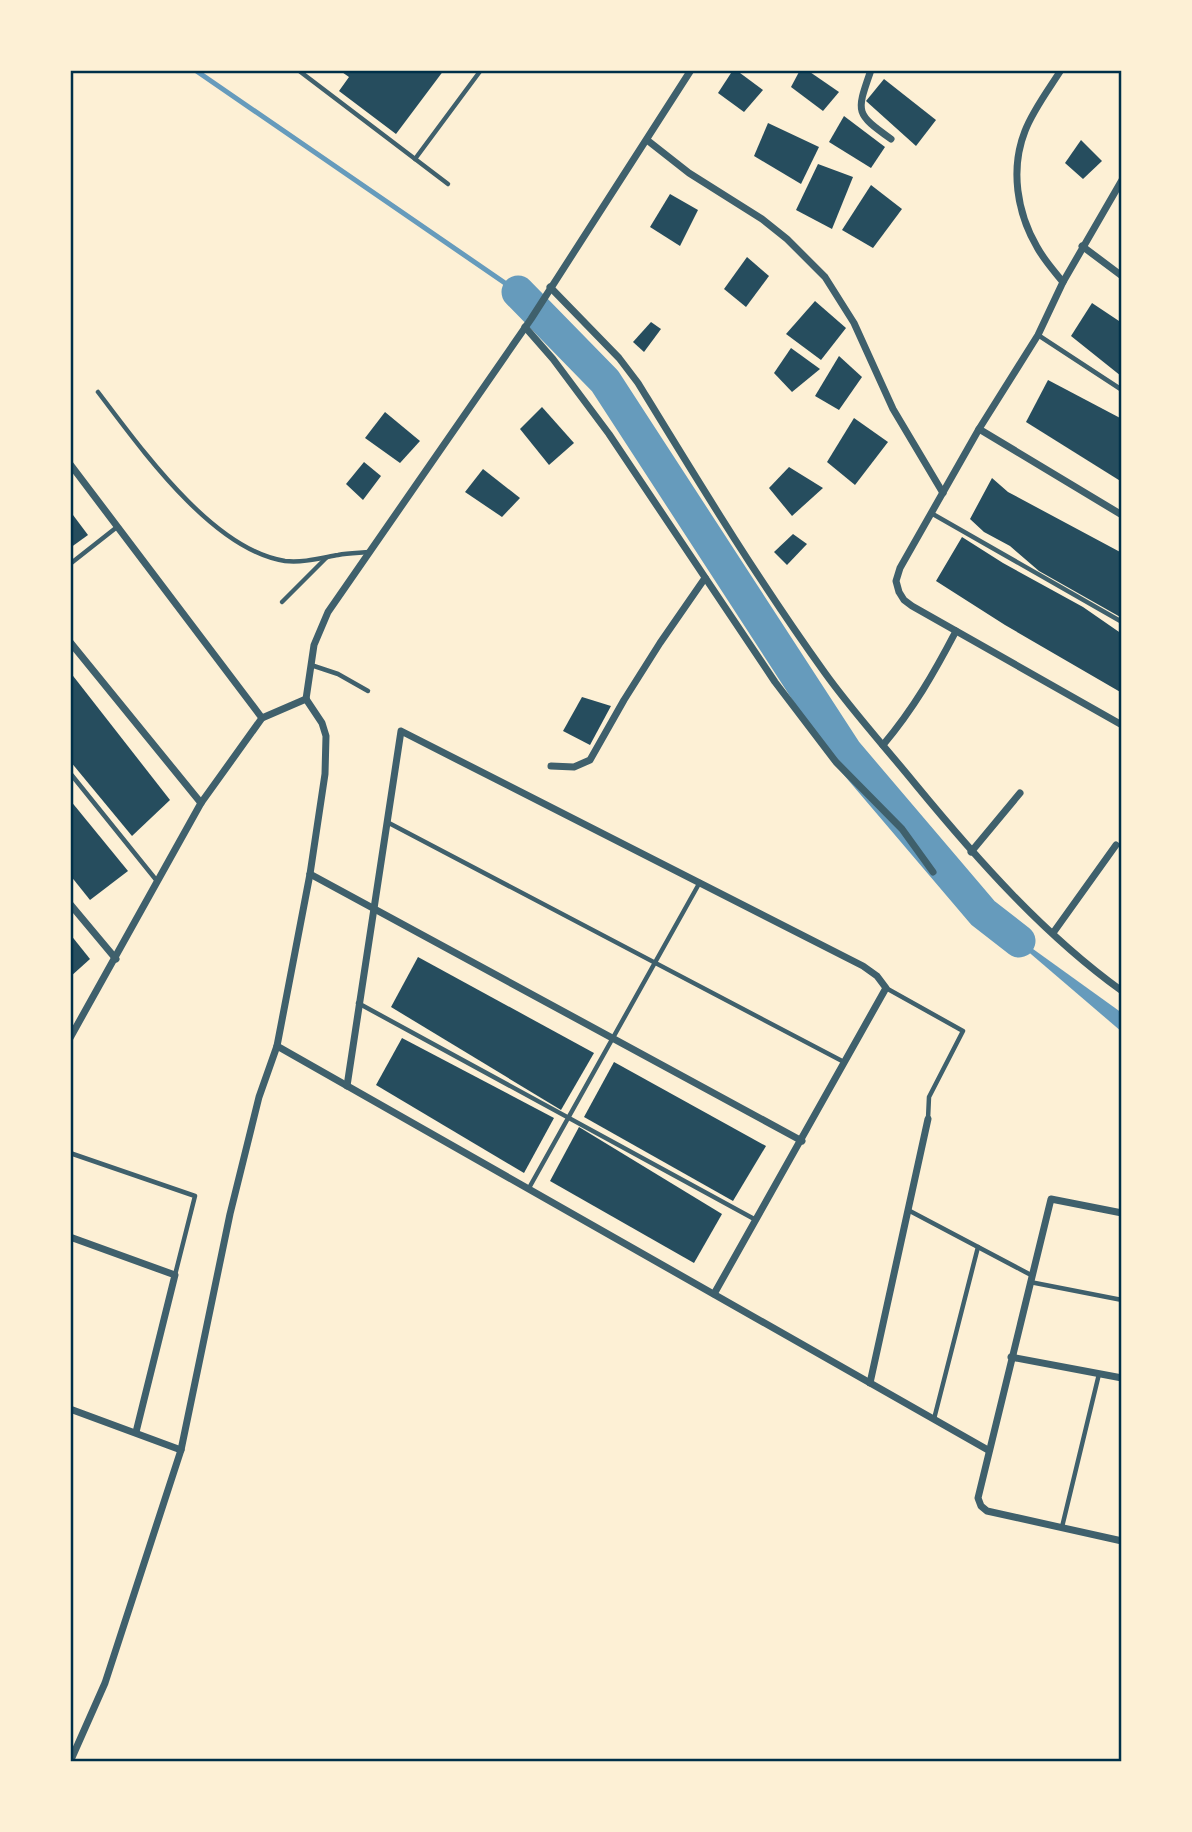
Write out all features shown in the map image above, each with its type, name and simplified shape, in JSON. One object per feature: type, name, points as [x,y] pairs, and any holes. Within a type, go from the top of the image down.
[{"type":"street","points":[[70,1762],[105,1683],[181,1450],[230,1214],[259,1097],[277,1046],[310,874],[327,754],[322,723],[306,699],[319,629],[531,319],[691,70]]},
{"type":"street","points":[[870,70],[860,104],[861,113],[865,121],[891,139]]},
{"type":"street","points":[[1061,70],[1025,130],[1018,156],[1016,181],[1024,220],[1037,249],[1063,282]]},
{"type":"street","points":[[648,140],[689,173],[762,219],[787,239],[825,277],[854,323],[893,409],[943,493]]},
{"type":"street","points":[[1122,180],[1082,246],[1038,335],[930,512],[900,568],[896,581],[904,600],[1122,724]]},
{"type":"street","points":[[1082,246],[1122,276]]},
{"type":"street","points":[[550,287],[620,358],[638,383],[735,541],[826,675],[971,852],[1053,933],[1122,991]]},
{"type":"street","points":[[525,327],[609,434],[775,682],[828,752],[902,829],[933,872]]},
{"type":"street","points":[[979,429],[1122,515]]},
{"type":"street","points":[[70,464],[262,718]]},
{"type":"street","points":[[551,766],[574,767],[590,761],[652,655],[705,578]]},
{"type":"street","points":[[883,745],[908,716],[926,688],[956,631]]},
{"type":"street","points":[[70,642],[201,803]]},
{"type":"street","points":[[70,1038],[201,803],[262,718],[306,699]]},
{"type":"street","points":[[347,1086],[401,731],[863,966],[877,976],[886,988],[715,1294]]},
{"type":"street","points":[[971,852],[1020,793]]},
{"type":"street","points":[[1053,933],[1116,845]]},
{"type":"street","points":[[310,874],[802,1141]]},
{"type":"street","points":[[70,904],[116,959]]},
{"type":"street","points":[[277,1046],[988,1450]]},
{"type":"street","points":[[870,1382],[928,1119]]},
{"type":"street","points":[[1122,1213],[1051,1199],[978,1498],[987,1511],[1122,1541]]},
{"type":"street","points":[[70,1237],[175,1275],[136,1432]]},
{"type":"street","points":[[1012,1357],[1122,1378]]},
{"type":"street","points":[[70,1409],[181,1450]]},
{"type":"lane","points":[[298,70],[448,184]]},
{"type":"lane","points":[[415,159],[481,70]]},
{"type":"lane","points":[[1038,335],[1122,390]]},
{"type":"lane","points":[[98,392],[187,501],[223,532],[251,550],[287,561],[371,552]]},
{"type":"lane","points":[[930,512],[1122,622]]},
{"type":"lane","points":[[70,564],[118,526]]},
{"type":"lane","points":[[282,602],[327,558]]},
{"type":"lane","points":[[311,665],[345,677],[369,691]]},
{"type":"lane","points":[[70,773],[158,881]]},
{"type":"lane","points":[[387,822],[845,1063]]},
{"type":"lane","points":[[529,1189],[701,883]]},
{"type":"lane","points":[[886,988],[963,1031],[929,1097],[928,1119]]},
{"type":"lane","points":[[358,1003],[756,1220]]},
{"type":"lane","points":[[70,1153],[195,1196],[175,1275]]},
{"type":"lane","points":[[908,1210],[1030,1278],[1122,1300]]},
{"type":"lane","points":[[934,1419],[978,1247]]},
{"type":"lane","points":[[1062,1528],[1099,1374]]},
{"type":"water","points":[[983,913],[1122,1013],[1122,1032]]},
{"type":"building","points":[[339,70],[444,70],[396,134],[339,91],[349,77]]},
{"type":"building","points":[[733,70],[763,90],[744,112],[718,93]]},
{"type":"building","points":[[800,70],[807,70],[839,92],[823,111],[791,87]]},
{"type":"building","points":[[884,79],[936,120],[916,146],[866,101]]},
{"type":"building","points":[[844,116],[885,147],[871,168],[829,142]]},
{"type":"building","points":[[768,123],[819,147],[801,184],[754,156]]},
{"type":"building","points":[[1081,140],[1102,161],[1083,179],[1065,163]]},
{"type":"building","points":[[818,164],[853,177],[832,229],[796,210]]},
{"type":"building","points":[[871,185],[902,209],[873,248],[842,230]]},
{"type":"building","points":[[670,194],[698,210],[680,246],[650,227]]},
{"type":"building","points":[[747,257],[769,276],[746,307],[724,289]]},
{"type":"building","points":[[815,301],[846,328],[821,360],[786,334]]},
{"type":"building","points":[[1092,303],[1122,323],[1121,376],[1071,336]]},
{"type":"building","points":[[651,322],[661,329],[644,352],[633,342]]},
{"type":"building","points":[[791,348],[820,369],[792,392],[774,373]]},
{"type":"building","points":[[839,356],[862,377],[839,410],[815,396]]},
{"type":"building","points":[[1048,380],[1122,419],[1122,482],[1026,422]]},
{"type":"building","points":[[542,407],[574,443],[549,465],[520,429]]},
{"type":"building","points":[[385,412],[420,441],[400,463],[365,438]]},
{"type":"building","points":[[854,418],[888,442],[855,485],[827,462]]},
{"type":"building","points":[[364,462],[381,476],[363,500],[346,484]]},
{"type":"building","points":[[789,467],[823,488],[792,516],[769,488]]},
{"type":"building","points":[[483,469],[520,498],[502,517],[465,492]]},
{"type":"building","points":[[992,478],[1008,492],[1122,553],[1122,618],[1039,571],[1010,546],[984,532],[970,519]]},
{"type":"building","points":[[70,511],[88,535],[70,548]]},
{"type":"building","points":[[793,534],[807,544],[787,565],[774,552]]},
{"type":"building","points":[[962,537],[1083,607],[1122,634],[1122,693],[1005,625],[936,581]]},
{"type":"building","points":[[70,672],[170,800],[132,836],[70,761]]},
{"type":"building","points":[[582,697],[611,706],[590,745],[563,731]]},
{"type":"building","points":[[70,800],[128,871],[90,900],[70,875]]},
{"type":"building","points":[[70,934],[90,959],[70,977]]},
{"type":"building","points":[[418,957],[594,1053],[561,1110],[391,1007]]},
{"type":"building","points":[[402,1038],[554,1118],[524,1173],[376,1085]]},
{"type":"building","points":[[614,1062],[766,1146],[733,1201],[584,1117]]},
{"type":"building","points":[[579,1127],[722,1214],[694,1263],[550,1181]]},
{"type":"waterway","points":[[195,70],[518,292]]},
{"type":"waterway","points":[[518,292],[605,381],[846,752],[983,913],[1019,941]]}]
